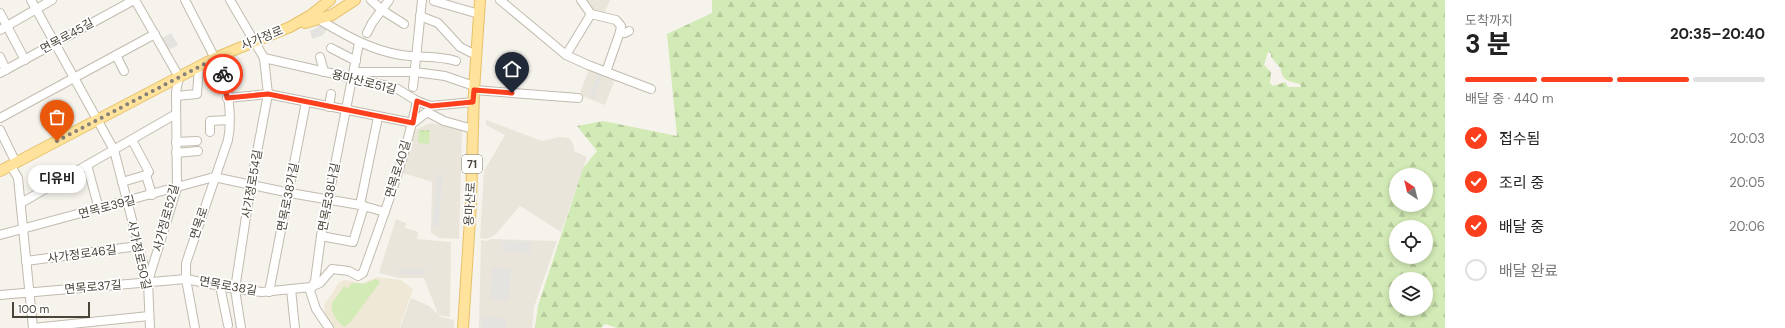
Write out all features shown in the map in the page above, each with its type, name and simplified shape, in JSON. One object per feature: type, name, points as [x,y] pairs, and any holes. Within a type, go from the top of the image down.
[{"type":"main road","points":[[318,17],[330,0]]},
{"type":"main road","points":[[318,17],[336,0]]},
{"type":"main road","points":[[318,17],[348,0]]},
{"type":"main road","points":[[318,17],[340,11],[355,0]]},
{"type":"main road","name":"용마산로","points":[[463,328],[471,203],[473,102],[480,0]]},
{"type":"main road","name":"사가정로","points":[[0,171],[216,58],[255,41],[318,17]]},
{"type":"street","name":"사가정로50길","points":[[31,0],[114,150],[148,282],[150,328]]},
{"type":"street","points":[[4,28],[52,0]]},
{"type":"street","points":[[134,0],[179,77]]},
{"type":"street","name":"면목로45길","points":[[3,72],[134,0]]},
{"type":"street","name":"면목로","points":[[185,0],[225,78],[229,120],[228,140],[214,177],[186,263],[186,279],[195,328]]},
{"type":"street","name":"사가정로54길","points":[[230,0],[264,58],[268,94],[251,184],[235,290],[242,328]]},
{"type":"street","points":[[371,0],[382,10],[404,24]]},
{"type":"street","points":[[367,33],[389,0]]},
{"type":"street","points":[[413,87],[422,0]]},
{"type":"street","points":[[500,0],[526,24],[566,55],[651,89]]},
{"type":"street","points":[[581,0],[591,14],[617,21],[621,26],[606,72]]},
{"type":"street","points":[[434,1],[479,14]]},
{"type":"street","points":[[0,13],[4,28],[25,60]]},
{"type":"street","points":[[566,55],[591,14]]},
{"type":"street","points":[[420,16],[438,23],[460,47],[476,55]]},
{"type":"street","points":[[318,17],[359,43],[401,55],[446,57],[456,60]]},
{"type":"street","points":[[620,32],[625,33],[629,31]]},
{"type":"street","points":[[0,118],[155,34]]},
{"type":"street","name":"면목로38나길","points":[[329,328],[314,306],[310,293],[311,287],[315,280],[321,236],[359,43]]},
{"type":"street","points":[[331,48],[356,61]]},
{"type":"street","points":[[116,55],[124,71]]},
{"type":"street","points":[[0,57],[3,72]]},
{"type":"street","name":"용마산로51길","points":[[320,57],[324,72]]},
{"type":"street","name":"용마산로51길","points":[[264,58],[324,72],[353,75],[396,88],[417,101],[431,106],[473,102]]},
{"type":"street","points":[[176,96],[197,94],[198,67]]},
{"type":"street","points":[[353,75],[415,72],[446,76],[474,88],[578,98]]},
{"type":"street","name":"사가정로52길","points":[[148,282],[177,188],[176,96],[179,77]]},
{"type":"street","points":[[227,98],[268,94],[413,123],[427,112],[439,119],[473,129]]},
{"type":"street","points":[[328,107],[331,94]]},
{"type":"street","name":"면목로40길","points":[[214,177],[362,206],[385,212],[413,123],[417,101]]},
{"type":"street","name":"면목로38가길","points":[[269,292],[290,193],[306,102]]},
{"type":"street","points":[[21,203],[176,114]]},
{"type":"street","points":[[321,236],[353,242],[362,206],[378,116]]},
{"type":"street","points":[[210,132],[210,121],[229,120]]},
{"type":"street","points":[[0,130],[18,178],[33,328],[93,325],[149,316]]},
{"type":"street","points":[[132,140],[149,171],[146,175],[152,195]]},
{"type":"street","points":[[176,142],[197,141]]},
{"type":"street","points":[[176,153],[198,151]]},
{"type":"street","points":[[87,165],[99,209]]},
{"type":"street","points":[[122,182],[146,175]]},
{"type":"street","name":"면목로39길","points":[[0,235],[127,202],[214,177]]},
{"type":"street","points":[[311,287],[320,283],[332,269],[349,271],[358,276],[363,273],[385,212]]},
{"type":"street","name":"사가정로46길","points":[[26,262],[138,246]]},
{"type":"street","name":"면목로37길","points":[[0,295],[186,279]]},
{"type":"street","name":"면목로38길","points":[[186,279],[235,290],[269,292],[311,287]]},
{"type":"street","points":[[220,286],[228,324]]},
{"type":"street","points":[[291,289],[295,328]]},
{"type":"shaded area","points":[[582,0],[610,0],[603,16],[593,14]]},
{"type":"shaded area","points":[[323,24],[328,28],[323,35],[312,39],[310,31]]},
{"type":"shaded area","points":[[171,33],[178,45],[167,51],[160,39]]},
{"type":"shaded area","points":[[590,67],[616,77],[605,105],[579,95]]},
{"type":"shaded area","points":[[598,73],[603,75],[594,99],[589,97]]},
{"type":"shaded area","points":[[486,120],[542,141],[559,137],[569,138],[574,145],[574,151],[587,157],[561,232],[520,206],[495,235],[487,239],[480,238],[484,171],[505,135],[486,125]]},
{"type":"shaded area","points":[[431,123],[462,129],[459,239],[440,238],[431,233],[432,182],[400,172],[414,130]]},
{"type":"shaded area","points":[[437,173],[443,173],[439,226],[433,226]]},
{"type":"shaded area","points":[[396,219],[406,223],[405,228],[418,232],[417,239],[451,242],[450,317],[438,315],[454,320],[454,328],[400,328],[411,298],[429,306],[438,314],[424,278],[398,278],[379,273]]},
{"type":"shaded area","points":[[492,239],[557,241],[534,307],[532,328],[479,328],[481,240],[486,241]]},
{"type":"shaded area","points":[[503,241],[531,242],[531,253],[502,252]]},
{"type":"shaded area","points":[[492,268],[511,269],[509,301],[490,300]]},
{"type":"shaded area","points":[[397,269],[429,269],[421,275],[397,274]]},
{"type":"shaded area","points":[[377,277],[401,280],[413,289],[399,328],[333,328],[326,320],[324,305],[339,283],[344,280],[363,283]]},
{"type":"shaded area","points":[[482,317],[506,318],[506,328],[481,328]]},
{"type":"green space","points":[[712,0],[1445,0],[1445,328],[617,328],[605,324],[601,328],[535,328],[538,306],[583,168],[597,151],[577,126],[603,121],[677,136],[667,34],[712,13]],"holes":[[[1268,52],[1271,53],[1271,57],[1281,69],[1281,73],[1284,78],[1300,84],[1301,87],[1288,87],[1285,82],[1273,86],[1270,83],[1271,72],[1264,65]]]},
{"type":"green space","points":[[419,130],[430,130],[429,144],[418,143]]},
{"type":"green space","points":[[376,279],[380,282],[350,323],[344,327],[333,313],[332,303],[344,286],[348,288],[352,283],[364,284]]},
{"type":"way so far","points":[[57,141],[216,58],[223,74]]},
{"type":"place","name":"디유비","points":[[57,141]]},
{"type":"route","points":[[223,74],[225,78],[227,98],[268,94],[413,123],[417,101],[431,106],[473,102],[474,90],[512,93]]}]
